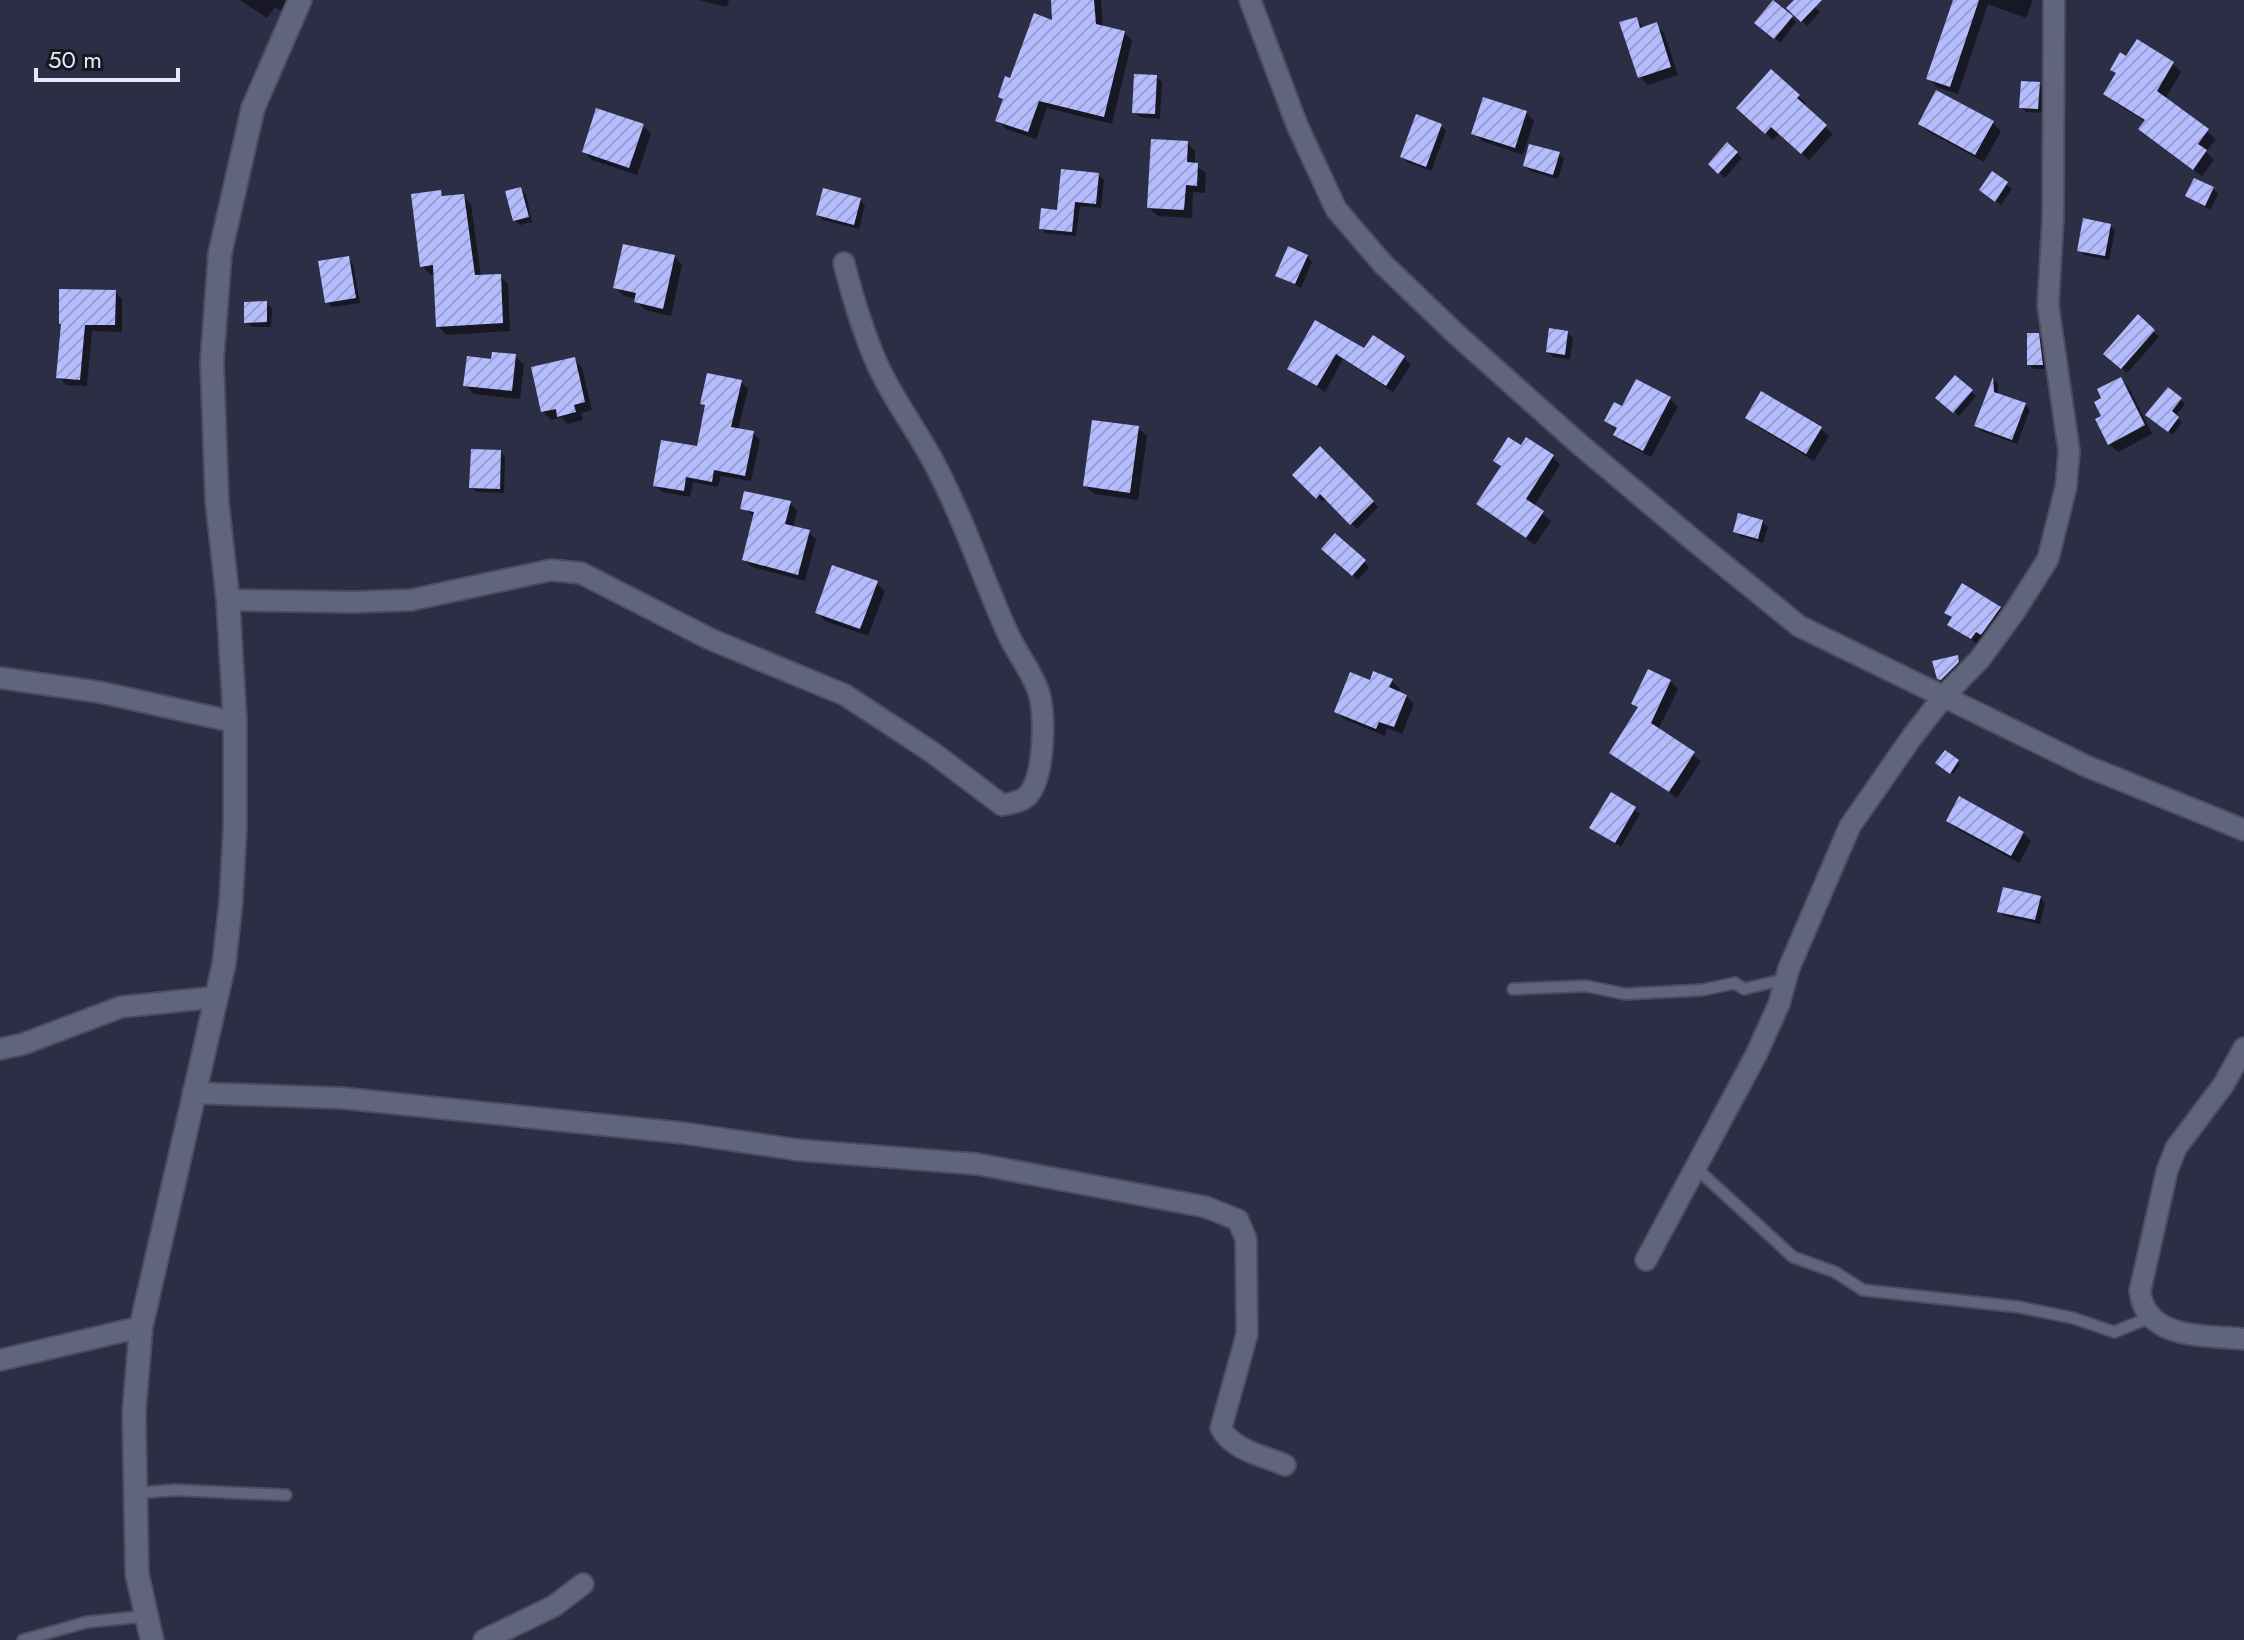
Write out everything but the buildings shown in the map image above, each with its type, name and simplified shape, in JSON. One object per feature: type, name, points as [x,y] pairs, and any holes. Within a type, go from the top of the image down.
[{"type":"street","points":[[152,1640],[137,1574],[134,1413],[141,1327],[217,997],[231,901],[235,826],[235,722],[228,600],[217,502],[212,361],[220,253],[253,108],[300,0]]},
{"type":"street","points":[[1250,0],[1297,125],[1336,209],[1382,263],[1578,443],[1799,626],[2086,766],[2244,830]]},
{"type":"street","points":[[1646,1260],[1756,1055],[1850,826],[1944,696],[1980,659],[2048,559],[2066,487],[2069,451],[2048,305],[2053,218],[2054,0]]},
{"type":"street","points":[[228,600],[411,600],[551,570],[581,573],[710,639],[845,695],[932,752],[1002,805],[1019,802],[1030,793],[1037,772],[1044,728],[1039,695],[1029,668],[1009,637],[970,536],[933,460],[879,369],[857,315],[844,263]]},
{"type":"street","points":[[0,678],[99,692],[235,722]]},
{"type":"street","points":[[0,1049],[23,1044],[121,1007],[217,997]]},
{"type":"street","points":[[2244,1048],[2224,1084],[2176,1148],[2167,1171],[2140,1291],[2142,1305],[2149,1318],[2165,1329],[2244,1339]]},
{"type":"street","points":[[193,1093],[341,1098],[683,1133],[798,1150],[977,1164],[1206,1207],[1238,1220],[1246,1239],[1247,1334],[1221,1428],[1226,1438],[1241,1447],[1285,1465]]},
{"type":"street","points":[[0,1360],[141,1327]]},
{"type":"street","points":[[484,1640],[554,1606],[583,1584]]},
{"type":"lane","points":[[1513,989],[1586,986],[1625,994],[1702,990],[1735,983],[1744,989],[1786,979]]},
{"type":"lane","points":[[1697,1169],[1793,1257],[1835,1272],[1863,1290],[2019,1307],[2073,1318],[2114,1332],[2149,1318]]},
{"type":"lane","points":[[136,1493],[175,1490],[286,1495]]},
{"type":"lane","points":[[23,1640],[87,1622],[147,1616]]}]
